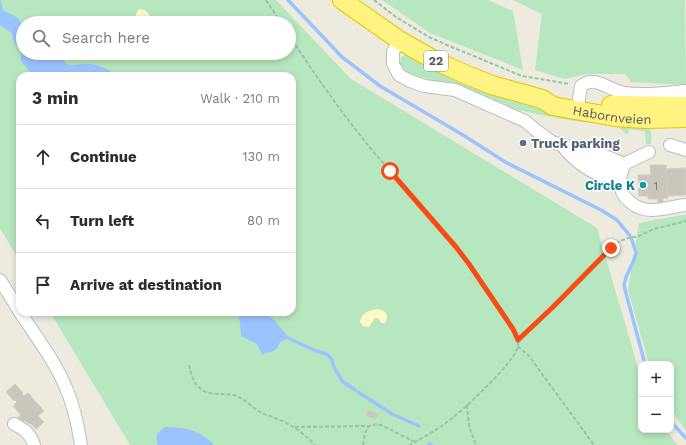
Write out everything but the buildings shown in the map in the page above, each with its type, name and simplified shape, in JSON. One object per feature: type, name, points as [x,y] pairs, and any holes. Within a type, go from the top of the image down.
[{"type":"highway","name":"Habornveien","points":[[342,0],[399,40],[436,61],[469,76],[512,91],[542,98],[579,99],[622,106],[686,106]]},
{"type":"highway","name":"Habornveien","points":[[579,99],[615,117],[644,119],[686,118]]},
{"type":"street","points":[[399,40],[393,52],[393,64],[399,74],[424,86],[455,90],[524,121],[552,142],[596,152],[620,167]]},
{"type":"street","points":[[579,99],[590,82],[597,82],[615,91],[626,93],[643,94],[686,91]]},
{"type":"street","points":[[562,145],[578,163],[608,178],[620,167],[649,152]]},
{"type":"street","points":[[620,167],[621,192],[635,205],[644,209],[653,210],[686,205]]},
{"type":"street","points":[[0,280],[16,306]]},
{"type":"street","points":[[23,316],[55,367],[66,389],[77,422],[81,445]]},
{"type":"street","points":[[14,424],[25,430],[32,439],[34,445]]},
{"type":"path","points":[[266,0],[276,16]]},
{"type":"path","points":[[374,0],[396,17],[429,37],[579,99]]},
{"type":"path","points":[[296,46],[315,75],[359,134],[439,226],[469,264],[513,329],[518,340],[516,354],[467,404],[446,423],[410,445]]},
{"type":"path","points":[[518,340],[611,248],[620,241],[654,229],[686,221]]},
{"type":"path","points":[[518,346],[529,356],[594,445]]},
{"type":"path","points":[[189,365],[195,384],[201,390],[240,397],[260,412],[278,419],[294,428],[316,445]]},
{"type":"path","points":[[467,404],[469,426],[476,445]]},
{"type":"path","points":[[294,428],[370,426],[375,424],[381,425],[415,442]]},
{"type":"path","points":[[363,445],[366,430],[370,426]]},
{"type":"green space","points":[[0,0],[276,0],[291,16],[16,16],[16,60],[296,60],[296,21],[351,79],[597,228],[638,368],[638,433],[669,433],[677,445],[130,445],[52,316],[296,316],[296,72],[16,72],[16,255],[0,228]]},
{"type":"green space","points":[[382,0],[488,0],[513,11],[523,70],[430,33]]},
{"type":"green space","points":[[513,0],[685,0],[686,85],[631,82],[625,74],[586,74],[565,79],[535,70],[542,14]]},
{"type":"green space","points":[[408,54],[486,92],[513,101],[563,113],[648,127],[652,140],[651,144],[646,144],[645,131],[629,129],[628,134],[626,134],[622,130],[612,125],[544,116],[515,109],[449,85],[414,75],[403,68],[400,63],[401,57]]},
{"type":"green space","points":[[686,215],[686,431],[674,413],[674,361],[648,361],[628,290],[639,223]]},
{"type":"sand","points":[[139,9],[142,9],[150,16],[136,16]]},
{"type":"sand","points":[[377,309],[386,313],[387,319],[385,323],[381,323],[379,319],[375,318],[369,327],[363,326],[360,322],[362,316],[368,311]]},
{"type":"water","points":[[0,0],[3,10],[16,17],[16,45],[12,33],[0,25]]},
{"type":"water","points":[[64,60],[69,65],[95,65],[111,72],[31,72],[21,61]]},
{"type":"water","points":[[238,316],[268,316],[287,335],[285,340],[280,342],[275,350],[262,355],[257,344],[241,336]]},
{"type":"water","points":[[165,427],[179,427],[192,430],[204,436],[214,445],[158,445],[156,439],[157,434]]},
{"type":"waterway","points":[[288,0],[342,57],[380,86],[507,163],[601,210],[617,220],[631,237],[636,253],[624,286],[644,361]]},
{"type":"waterway","points":[[286,337],[316,351],[327,354],[332,360],[334,367],[342,381],[355,390]]},
{"type":"waterway","points":[[358,392],[392,414],[419,426]]},
{"type":"waterway","points":[[674,425],[686,438]]},
{"type":"place","name":"Truck parking","points":[[523,143]]},
{"type":"place","name":"Circle K","points":[[643,185]]},
{"type":"route","points":[[390,171],[439,226],[469,264],[500,307],[518,340],[611,248]]}]
